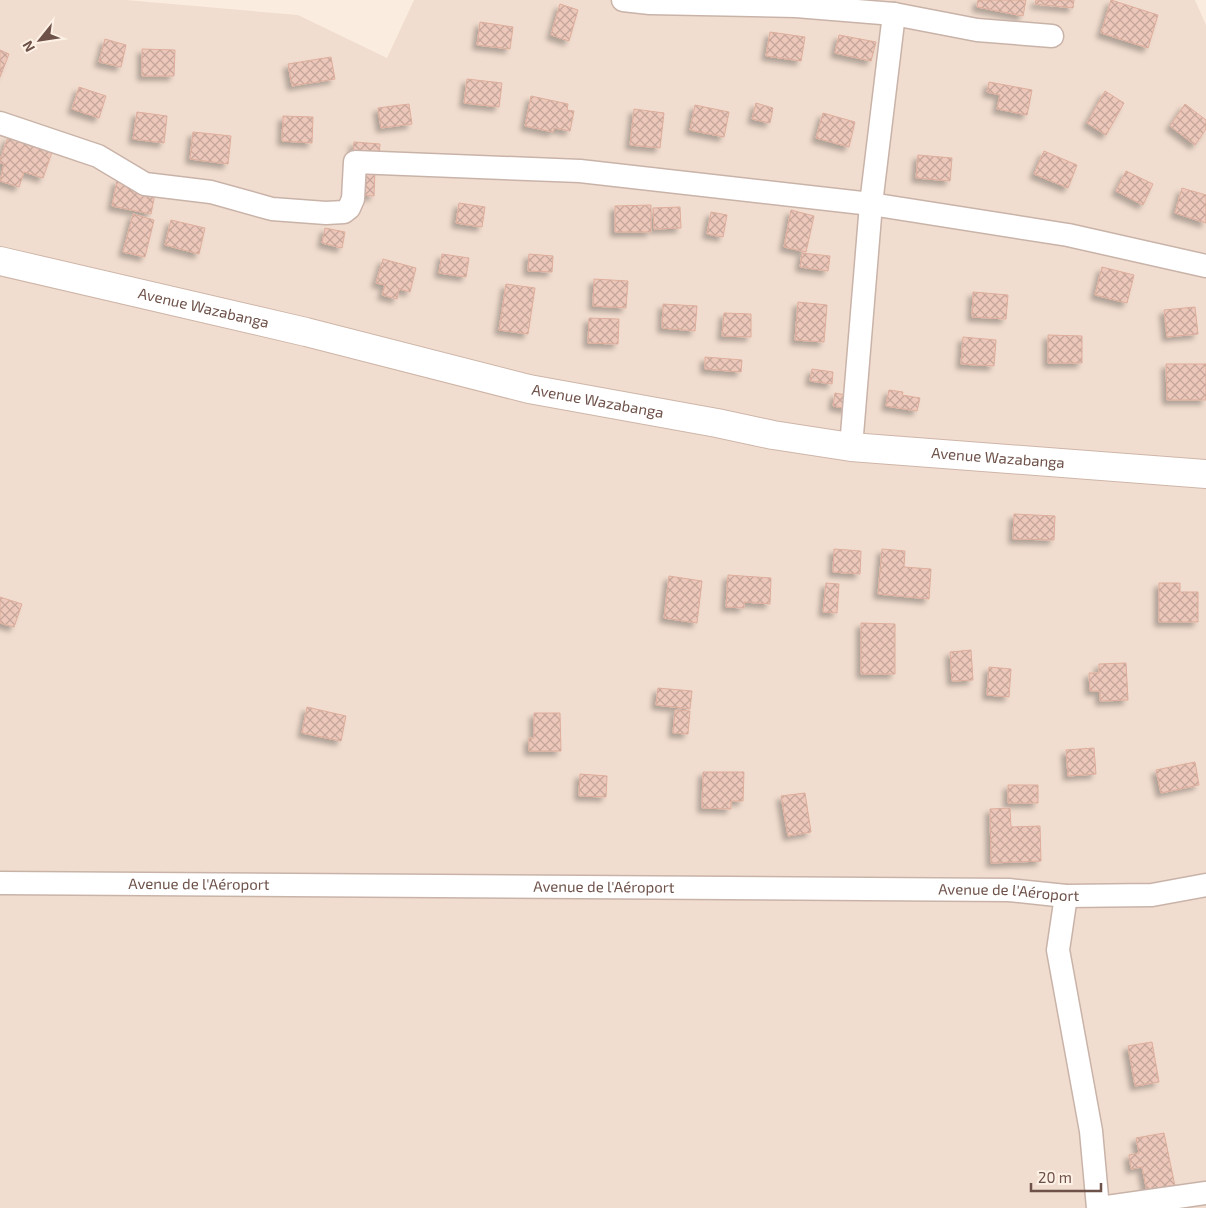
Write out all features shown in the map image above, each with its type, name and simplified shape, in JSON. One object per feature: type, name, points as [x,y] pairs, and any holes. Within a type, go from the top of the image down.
[{"type":"main road","name":"Avenue Wazabanga","points":[[0,261],[306,332],[529,389],[773,435],[851,446],[1206,474]]},
{"type":"street","points":[[623,0],[650,3],[796,6],[894,14],[977,30],[1052,36]]},
{"type":"street","points":[[851,446],[871,204],[894,14]]},
{"type":"street","points":[[0,123],[98,156],[145,184],[211,192],[272,209],[326,213],[344,212],[349,208],[353,199],[355,162],[580,171],[871,204],[1068,235],[1206,266]]},
{"type":"street","name":"Avenue de l'Aéroport","points":[[0,883],[999,890],[1066,896],[1152,895],[1206,884]]},
{"type":"street","points":[[1066,896],[1058,950],[1092,1132],[1099,1208],[1206,1193]]},
{"type":"shaded area","points":[[0,0],[126,0],[298,15],[387,58],[414,0],[1195,0],[1206,25],[1206,1208],[0,1208]]},
{"type":"building","points":[[978,0],[1026,0],[1023,16],[977,7]]},
{"type":"building","points":[[1036,0],[1074,0],[1073,8],[1035,4]]},
{"type":"building","points":[[1111,0],[1158,15],[1148,48],[1101,33]]},
{"type":"building","points":[[560,4],[578,10],[569,41],[551,35]]},
{"type":"building","points":[[480,22],[513,27],[510,49],[477,45]]},
{"type":"building","points":[[770,32],[805,37],[801,61],[766,56]]},
{"type":"building","points":[[839,35],[876,42],[871,61],[835,53]]},
{"type":"building","points":[[105,39],[126,45],[121,67],[99,62]]},
{"type":"building","points":[[142,49],[175,50],[174,76],[142,76]]},
{"type":"building","points":[[0,50],[9,54],[0,77]]},
{"type":"building","points":[[331,57],[335,79],[292,86],[288,64]]},
{"type":"building","points":[[467,79],[502,83],[499,107],[464,103]]},
{"type":"building","points":[[989,82],[1032,90],[1027,115],[997,109],[1000,95],[987,92]]},
{"type":"building","points":[[79,87],[106,96],[99,118],[72,109]]},
{"type":"building","points":[[1105,91],[1124,103],[1106,135],[1087,123]]},
{"type":"building","points":[[531,96],[568,104],[567,110],[574,111],[570,131],[554,128],[553,132],[525,126]]},
{"type":"building","points":[[756,103],[773,108],[770,123],[752,119]]},
{"type":"building","points":[[409,104],[412,124],[381,128],[378,108]]},
{"type":"building","points":[[1185,104],[1206,120],[1206,129],[1195,145],[1170,126]]},
{"type":"building","points":[[695,105],[729,112],[724,137],[690,130]]},
{"type":"building","points":[[634,109],[664,113],[660,148],[630,145]]},
{"type":"building","points":[[137,112],[167,116],[164,143],[133,139]]},
{"type":"building","points":[[823,113],[855,122],[849,147],[816,138]]},
{"type":"building","points":[[283,116],[313,117],[312,143],[282,141]]},
{"type":"building","points":[[193,132],[231,136],[228,164],[190,159]]},
{"type":"building","points":[[8,137],[52,152],[43,178],[24,172],[19,187],[0,181],[4,164],[0,163],[0,160]]},
{"type":"building","points":[[354,142],[380,144],[379,157],[353,156]]},
{"type":"building","points":[[1044,151],[1077,165],[1068,188],[1034,174]]},
{"type":"building","points":[[918,155],[952,158],[950,181],[916,178]]},
{"type":"building","points":[[360,170],[375,171],[374,196],[360,195]]},
{"type":"building","points":[[1126,171],[1153,184],[1143,205],[1116,191]]},
{"type":"building","points":[[117,180],[156,188],[151,214],[112,206]]},
{"type":"building","points":[[1182,188],[1206,195],[1206,223],[1175,213]]},
{"type":"building","points":[[459,203],[485,207],[482,227],[456,223]]},
{"type":"building","points":[[651,205],[651,232],[615,232],[615,206]]},
{"type":"building","points":[[680,207],[681,228],[654,229],[653,208]]},
{"type":"building","points":[[791,210],[814,216],[806,252],[784,247]]},
{"type":"building","points":[[711,212],[727,215],[723,237],[707,234]]},
{"type":"building","points":[[133,214],[154,220],[145,257],[123,252]]},
{"type":"building","points":[[171,220],[205,228],[199,254],[165,245]]},
{"type":"building","points":[[325,228],[345,232],[342,248],[322,243]]},
{"type":"building","points":[[802,253],[830,256],[828,271],[800,267]]},
{"type":"building","points":[[442,254],[469,258],[466,277],[439,273]]},
{"type":"building","points":[[529,254],[553,256],[552,272],[528,271]]},
{"type":"building","points":[[383,259],[416,268],[410,292],[399,289],[397,299],[382,295],[385,285],[376,283]]},
{"type":"building","points":[[1102,267],[1134,275],[1127,303],[1095,295]]},
{"type":"building","points":[[594,279],[628,281],[626,308],[593,306]]},
{"type":"building","points":[[506,284],[535,288],[528,334],[499,330]]},
{"type":"building","points":[[973,292],[1008,295],[1006,319],[972,317]]},
{"type":"building","points":[[798,302],[827,305],[824,342],[795,340]]},
{"type":"building","points":[[663,304],[697,306],[695,331],[662,328]]},
{"type":"building","points":[[1195,307],[1198,334],[1167,337],[1164,310]]},
{"type":"building","points":[[724,313],[751,314],[751,337],[722,336]]},
{"type":"building","points":[[589,318],[619,319],[618,344],[588,343]]},
{"type":"building","points":[[1048,335],[1082,336],[1082,363],[1048,363]]},
{"type":"building","points":[[963,337],[996,340],[994,366],[961,364]]},
{"type":"building","points":[[705,357],[742,360],[741,372],[705,369]]},
{"type":"building","points":[[1166,364],[1206,364],[1206,400],[1167,400]]},
{"type":"building","points":[[812,369],[833,372],[832,384],[810,381]]},
{"type":"building","points":[[889,390],[903,392],[902,395],[920,398],[917,411],[886,406]]},
{"type":"building","points":[[835,393],[851,396],[848,409],[833,406]]},
{"type":"building","points":[[1014,514],[1055,516],[1054,540],[1013,539]]},
{"type":"building","points":[[834,549],[861,551],[860,574],[833,572]]},
{"type":"building","points":[[882,549],[905,551],[904,567],[931,569],[929,599],[878,594]]},
{"type":"building","points":[[728,575],[771,578],[770,604],[744,602],[744,608],[726,607]]},
{"type":"building","points":[[669,576],[702,581],[697,623],[664,618]]},
{"type":"building","points":[[826,583],[839,584],[837,613],[823,612]]},
{"type":"building","points":[[1159,583],[1180,583],[1180,592],[1198,592],[1198,622],[1159,622]]},
{"type":"building","points":[[0,597],[22,604],[14,627],[0,623]]},
{"type":"building","points":[[861,623],[895,624],[895,674],[861,674]]},
{"type":"building","points":[[971,650],[973,680],[952,681],[950,652]]},
{"type":"building","points":[[1126,663],[1128,700],[1100,701],[1100,691],[1090,691],[1089,673],[1099,673],[1099,664]]},
{"type":"building","points":[[989,667],[1011,669],[1009,697],[987,695]]},
{"type":"building","points":[[658,688],[692,691],[690,709],[656,705]]},
{"type":"building","points":[[307,707],[346,716],[341,741],[302,733]]},
{"type":"building","points":[[675,710],[690,711],[688,734],[673,733]]},
{"type":"building","points":[[534,713],[560,713],[561,751],[529,751],[529,738],[534,738]]},
{"type":"building","points":[[1094,748],[1096,774],[1068,776],[1066,750]]},
{"type":"building","points":[[1195,762],[1199,785],[1161,793],[1156,770]]},
{"type":"building","points":[[703,772],[744,772],[743,801],[731,801],[731,809],[702,808]]},
{"type":"building","points":[[580,774],[607,776],[606,797],[579,796]]},
{"type":"building","points":[[1008,785],[1038,785],[1038,803],[1008,803]]},
{"type":"building","points":[[805,793],[811,832],[788,836],[781,796]]},
{"type":"building","points":[[1010,808],[1011,827],[1040,826],[1041,861],[991,863],[990,809]]},
{"type":"building","points":[[1152,1042],[1159,1082],[1135,1086],[1128,1046]]},
{"type":"building","points":[[1164,1133],[1175,1186],[1147,1192],[1142,1167],[1131,1169],[1129,1155],[1139,1153],[1136,1138]]}]
